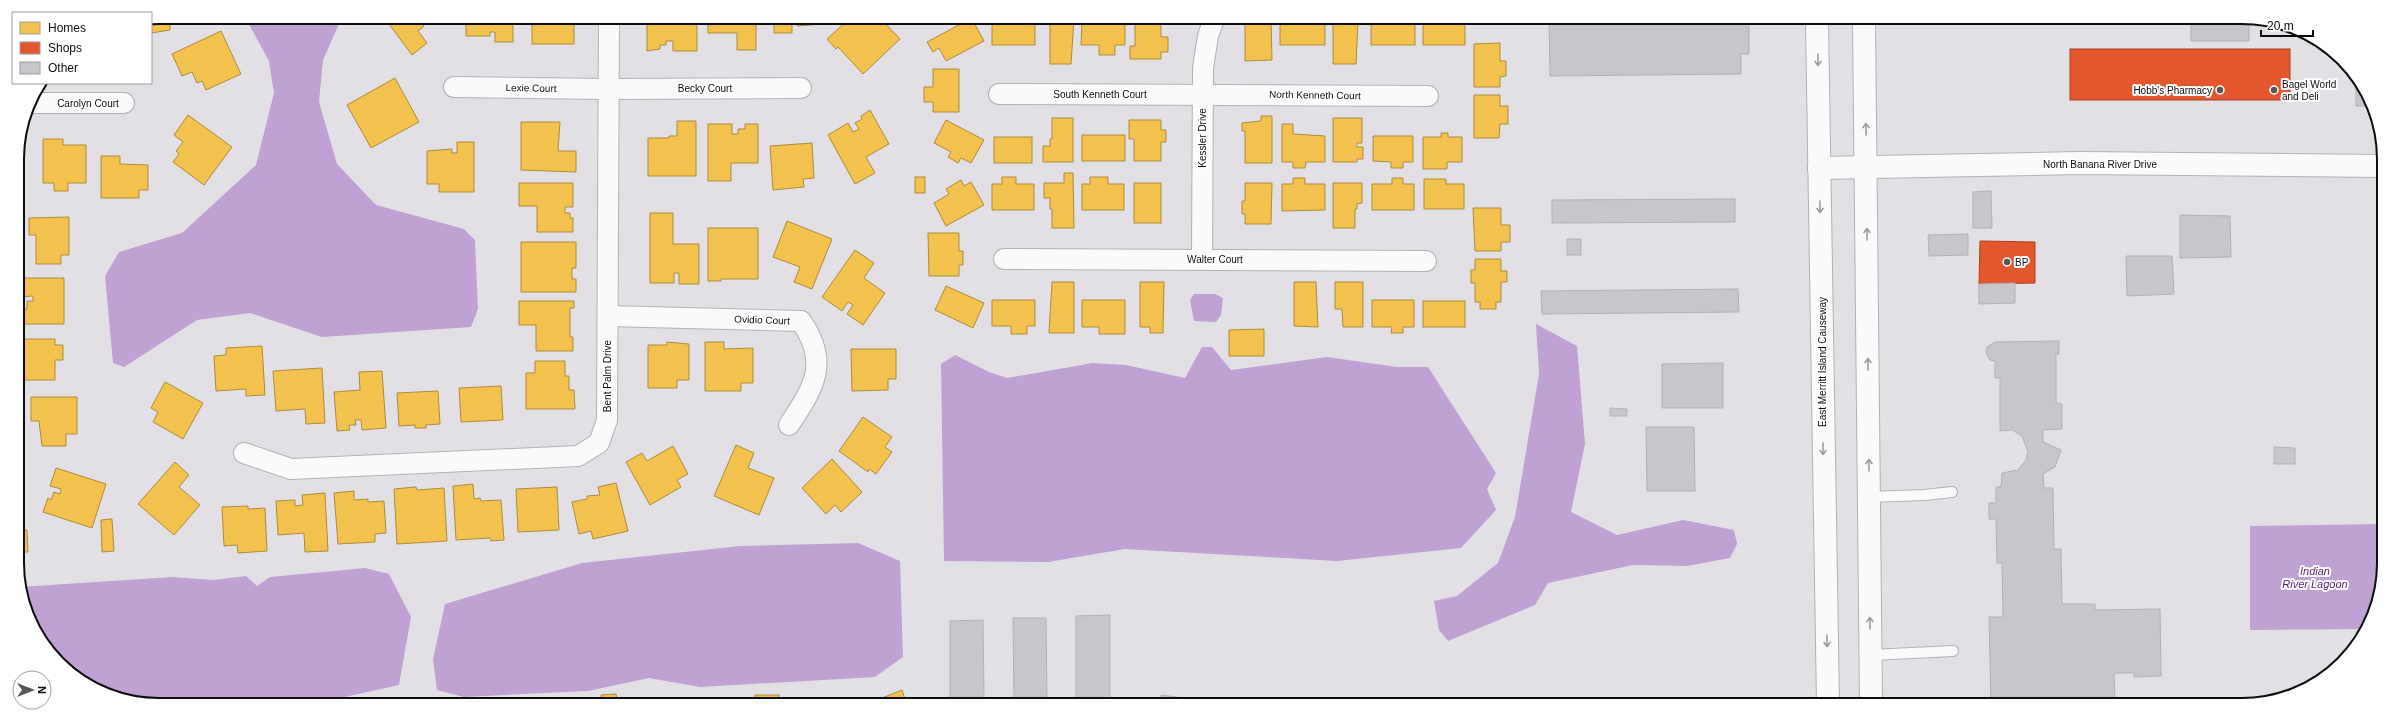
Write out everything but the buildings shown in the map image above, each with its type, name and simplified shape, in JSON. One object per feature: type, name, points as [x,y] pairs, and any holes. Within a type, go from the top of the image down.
[{"type":"main road","name":"East Merritt Island Causeway","points":[[1817,24],[1828,698]]},
{"type":"main road","points":[[1864,24],[1867,168],[1871,698]]},
{"type":"main road","name":"North Banana River Drive","points":[[1820,168],[2080,163],[2377,166]]},
{"type":"street","name":"Bent Palm Drive","points":[[244,453],[292,469],[578,456],[599,443],[607,420],[609,24]]},
{"type":"street","name":"Kessler Drive","points":[[1202,259],[1203,68],[1208,36],[1212,24]]},
{"type":"street","name":"Lexie Court","points":[[454,87],[609,89]]},
{"type":"street","name":"Becky Court","points":[[609,89],[801,88]]},
{"type":"street","name":"South Kenneth Court","points":[[999,94],[1202,94]]},
{"type":"street","name":"North Kenneth Court","points":[[1202,94],[1428,96]]},
{"type":"street","name":"Carolyn Court","points":[[36,103],[124,103]]},
{"type":"street","name":"Walter Court","points":[[1004,259],[1426,261]]},
{"type":"street","name":"Ovidio Court","points":[[608,316],[801,321],[811,335],[816,348],[817,365],[811,391],[789,425]]},
{"type":"lane","points":[[1869,497],[1924,496],[1952,492]]},
{"type":"lane","points":[[1871,654],[1952,651]]},
{"type":"water","points":[[249,24],[339,24],[323,60],[319,102],[337,164],[376,205],[464,229],[475,240],[478,309],[471,327],[322,337],[250,313],[197,320],[124,367],[113,363],[105,276],[119,252],[182,233],[256,165],[274,93],[269,61]]},
{"type":"water","points":[[1194,294],[1215,294],[1223,298],[1221,315],[1216,322],[1194,321],[1190,300]]},
{"type":"water","points":[[1536,324],[1577,346],[1585,444],[1571,512],[1617,535],[1683,520],[1734,530],[1737,544],[1730,558],[1687,566],[1633,565],[1548,583],[1535,605],[1448,641],[1439,630],[1434,601],[1457,596],[1498,563],[1515,517],[1539,374]]},
{"type":"water","points":[[1202,347],[1212,347],[1231,370],[1327,357],[1397,367],[1428,367],[1496,473],[1487,489],[1496,510],[1461,548],[1337,561],[1125,549],[1048,562],[944,561],[941,364],[955,355],[989,372],[1007,378],[1093,363],[1126,365],[1185,378]]},
{"type":"water","name":"Indian River Lagoon","points":[[2377,524],[2376,581],[2367,615],[2360,629],[2250,630],[2250,526]]},
{"type":"water","points":[[858,543],[900,561],[903,657],[875,677],[700,687],[649,678],[588,691],[464,697],[437,690],[433,659],[445,604],[582,563],[740,546]]},
{"type":"water","points":[[365,568],[389,574],[411,617],[399,685],[340,698],[159,698],[141,697],[124,693],[107,688],[91,680],[63,659],[42,631],[31,607],[27,587],[172,577],[213,580],[246,576],[257,586],[270,577]]},
{"type":"place","name":"Hobb's Pharmacy","points":[[2220,90]]},
{"type":"place","name":"Bagel World and Deli","points":[[2274,90]]},
{"type":"place","name":"BP","points":[[2007,262]]}]
